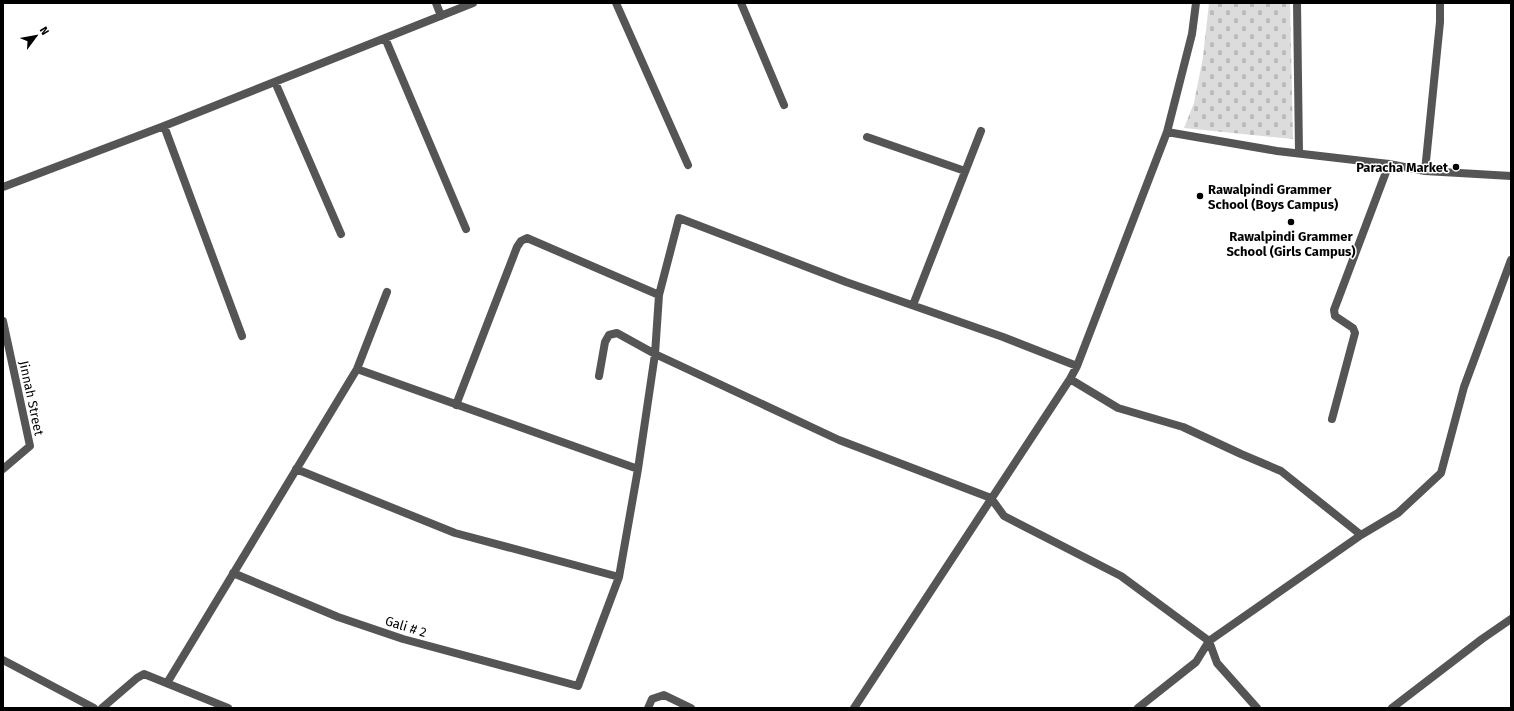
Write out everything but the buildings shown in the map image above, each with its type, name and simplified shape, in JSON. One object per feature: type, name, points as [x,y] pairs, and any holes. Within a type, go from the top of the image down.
[{"type":"street","points":[[436,3],[441,16]]},
{"type":"street","points":[[3,188],[164,126],[473,3]]},
{"type":"street","points":[[616,3],[688,165]]},
{"type":"street","points":[[741,3],[784,105]]},
{"type":"street","points":[[854,708],[1070,379],[1077,366],[1166,132],[1192,34],[1196,3]]},
{"type":"street","points":[[1297,3],[1299,153]]},
{"type":"street","points":[[1425,171],[1439,36],[1440,3]]},
{"type":"street","points":[[385,38],[466,229]]},
{"type":"street","points":[[275,82],[340,234]]},
{"type":"street","points":[[164,126],[242,336]]},
{"type":"street","points":[[913,306],[981,131]]},
{"type":"street","points":[[1166,132],[1277,152],[1299,153],[1389,164],[1425,171],[1511,176]]},
{"type":"street","points":[[867,137],[965,171]]},
{"type":"street","points":[[1332,419],[1355,333],[1353,328],[1335,316],[1334,310],[1389,164]]},
{"type":"street","points":[[296,469],[455,533],[619,577],[638,469],[655,354],[659,295],[679,218],[846,282],[1003,337],[1077,366]]},
{"type":"street","points":[[456,405],[517,247],[521,241],[527,238],[659,295]]},
{"type":"street","points":[[1138,708],[1196,662],[1209,640],[1361,535],[1398,513],[1441,473],[1464,387],[1511,260]]},
{"type":"street","points":[[168,683],[357,369],[387,292]]},
{"type":"street","name":"Jinnah Street","points":[[3,321],[30,446],[3,469]]},
{"type":"street","points":[[599,376],[605,342],[609,335],[617,334],[655,354],[838,440],[991,498],[1004,516],[1121,576],[1209,640],[1217,663],[1257,708]]},
{"type":"street","points":[[357,369],[638,469]]},
{"type":"street","points":[[1070,379],[1118,408],[1183,427],[1281,471],[1361,535]]},
{"type":"street","name":"Gali # 2","points":[[234,573],[338,617],[403,639],[578,686],[619,577]]},
{"type":"street","points":[[1392,708],[1482,639],[1511,619]]},
{"type":"street","points":[[3,660],[94,708]]},
{"type":"street","points":[[102,708],[136,678],[144,674],[228,708]]},
{"type":"street","points":[[648,708],[652,699],[664,694],[691,708]]},
{"type":"green space","points":[[1209,3],[1290,3],[1293,139],[1184,128],[1194,103],[1203,57]]},
{"type":"place","name":"Paracha Market","points":[[1456,167]]},
{"type":"place","name":"Rawalpindi Grammer School (Boys Campus)","points":[[1200,196]]},
{"type":"place","name":"Rawalpindi Grammer School (Girls Campus)","points":[[1291,222]]}]
